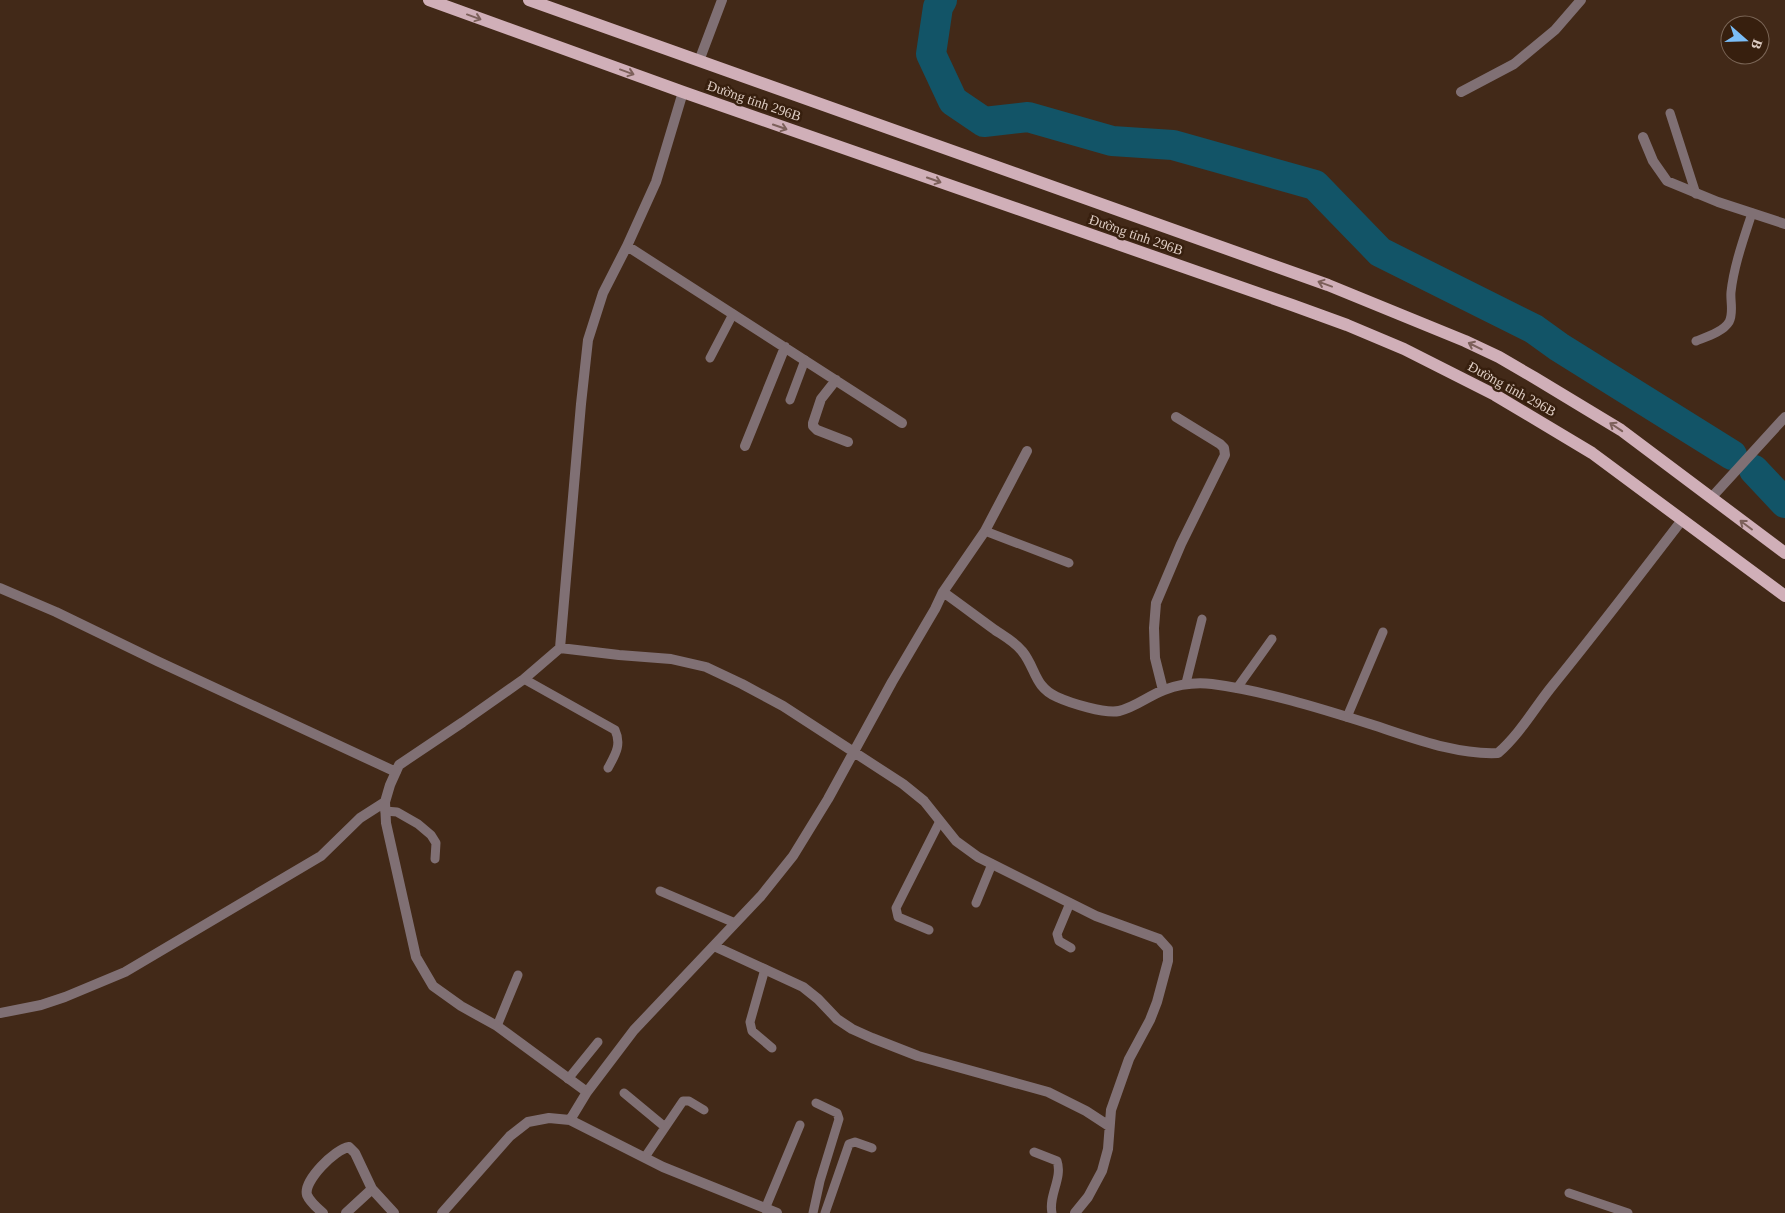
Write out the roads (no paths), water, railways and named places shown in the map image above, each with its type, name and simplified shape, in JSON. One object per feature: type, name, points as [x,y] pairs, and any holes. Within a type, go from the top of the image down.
[{"type":"main road","name":"Đường tỉnh 296B","points":[[429,0],[683,92],[1292,305],[1404,349],[1495,395],[1592,453],[1785,596]]},
{"type":"main road","name":"Đường tỉnh 296B","points":[[529,0],[1328,285],[1465,341],[1498,357],[1621,430],[1785,553]]},
{"type":"street","points":[[699,61],[722,0]]},
{"type":"street","points":[[1461,92],[1514,64],[1555,30],[1580,0]]},
{"type":"street","points":[[587,1092],[497,1026],[461,1006],[433,986],[416,957],[386,824],[385,807],[390,785],[399,765],[524,679],[560,648],[588,340],[603,292],[628,246],[656,182],[683,92]]},
{"type":"street","points":[[1643,137],[1653,161],[1668,181],[1696,194],[1785,224]]},
{"type":"street","points":[[628,246],[902,423]]},
{"type":"street","points":[[745,446],[785,347]]},
{"type":"street","points":[[836,380],[822,399],[813,426],[817,430],[848,442]]},
{"type":"street","points":[[1163,690],[1155,658],[1154,628],[1156,604],[1182,544],[1225,455],[1224,448],[1220,444],[1176,417]]},
{"type":"street","points":[[1711,498],[1785,417]]},
{"type":"street","points":[[570,1120],[587,1092],[634,1030],[761,896],[793,856],[828,799],[943,592],[985,531],[1027,451]]},
{"type":"street","points":[[943,592],[1021,650],[1045,692],[1058,698],[1101,710],[1117,711],[1137,705],[1163,690],[1186,683],[1237,688],[1347,717],[1442,746],[1488,754],[1498,753],[1506,747],[1682,520]]},
{"type":"street","points":[[0,588],[56,612],[396,772]]},
{"type":"street","points":[[560,648],[671,659],[706,667],[742,684],[782,706],[903,784],[924,801],[956,841],[978,857],[1096,916],[1158,939],[1168,948],[1168,960],[1157,1002],[1150,1020],[1128,1058],[1111,1110],[1108,1149],[1102,1171],[1088,1198],[1076,1213]]},
{"type":"street","points":[[0,1013],[41,1005],[125,972],[321,856],[360,818],[385,807]]},
{"type":"street","points":[[714,946],[803,987],[818,999],[837,1019],[852,1029],[926,1058],[1048,1092],[1086,1111],[1110,1126]]},
{"type":"street","points":[[442,1213],[510,1136],[528,1122],[549,1118],[570,1120],[663,1167],[777,1213]]},
{"type":"street","points":[[323,1213],[312,1203],[307,1195],[308,1184],[311,1178],[334,1155],[344,1148],[352,1149],[372,1190],[394,1213]]},
{"type":"street","points":[[346,1213],[372,1190]]},
{"type":"lane","points":[[1670,113],[1696,194]]},
{"type":"lane","points":[[1696,341],[1724,328],[1730,321],[1733,275],[1752,213]]},
{"type":"lane","points":[[710,358],[733,314]]},
{"type":"lane","points":[[790,400],[805,360]]},
{"type":"lane","points":[[985,531],[1069,563]]},
{"type":"lane","points":[[1186,683],[1202,619]]},
{"type":"lane","points":[[1347,717],[1383,632]]},
{"type":"lane","points":[[1237,688],[1272,639]]},
{"type":"lane","points":[[524,679],[615,730],[619,739],[618,751],[608,768]]},
{"type":"lane","points":[[385,807],[418,824],[431,836],[436,843],[435,859]]},
{"type":"lane","points":[[929,930],[898,917],[896,908],[940,821]]},
{"type":"lane","points":[[976,903],[992,864]]},
{"type":"lane","points":[[660,891],[736,923]]},
{"type":"lane","points":[[1070,904],[1057,934],[1059,941],[1070,948]]},
{"type":"lane","points":[[764,969],[750,1022],[752,1031],[772,1048]]},
{"type":"lane","points":[[497,1026],[518,975]]},
{"type":"lane","points":[[568,1079],[598,1042]]},
{"type":"lane","points":[[624,1093],[666,1127]]},
{"type":"lane","points":[[645,1158],[683,1101],[704,1110]]},
{"type":"lane","points":[[813,1213],[820,1180],[839,1119],[837,1112],[816,1103]]},
{"type":"lane","points":[[765,1209],[800,1125]]},
{"type":"lane","points":[[825,1213],[849,1144],[855,1142],[872,1148]]},
{"type":"lane","points":[[1034,1152],[1057,1161],[1060,1168],[1052,1201],[1052,1213]]},
{"type":"lane","points":[[1569,1193],[1628,1213]]},
{"type":"waterway","points":[[942,0],[938,7],[931,54],[953,101],[984,122],[1028,117],[1112,141],[1173,145],[1315,185],[1380,252],[1534,329],[1559,347],[1732,455]]},
{"type":"waterway","points":[[1754,470],[1785,503]]}]
